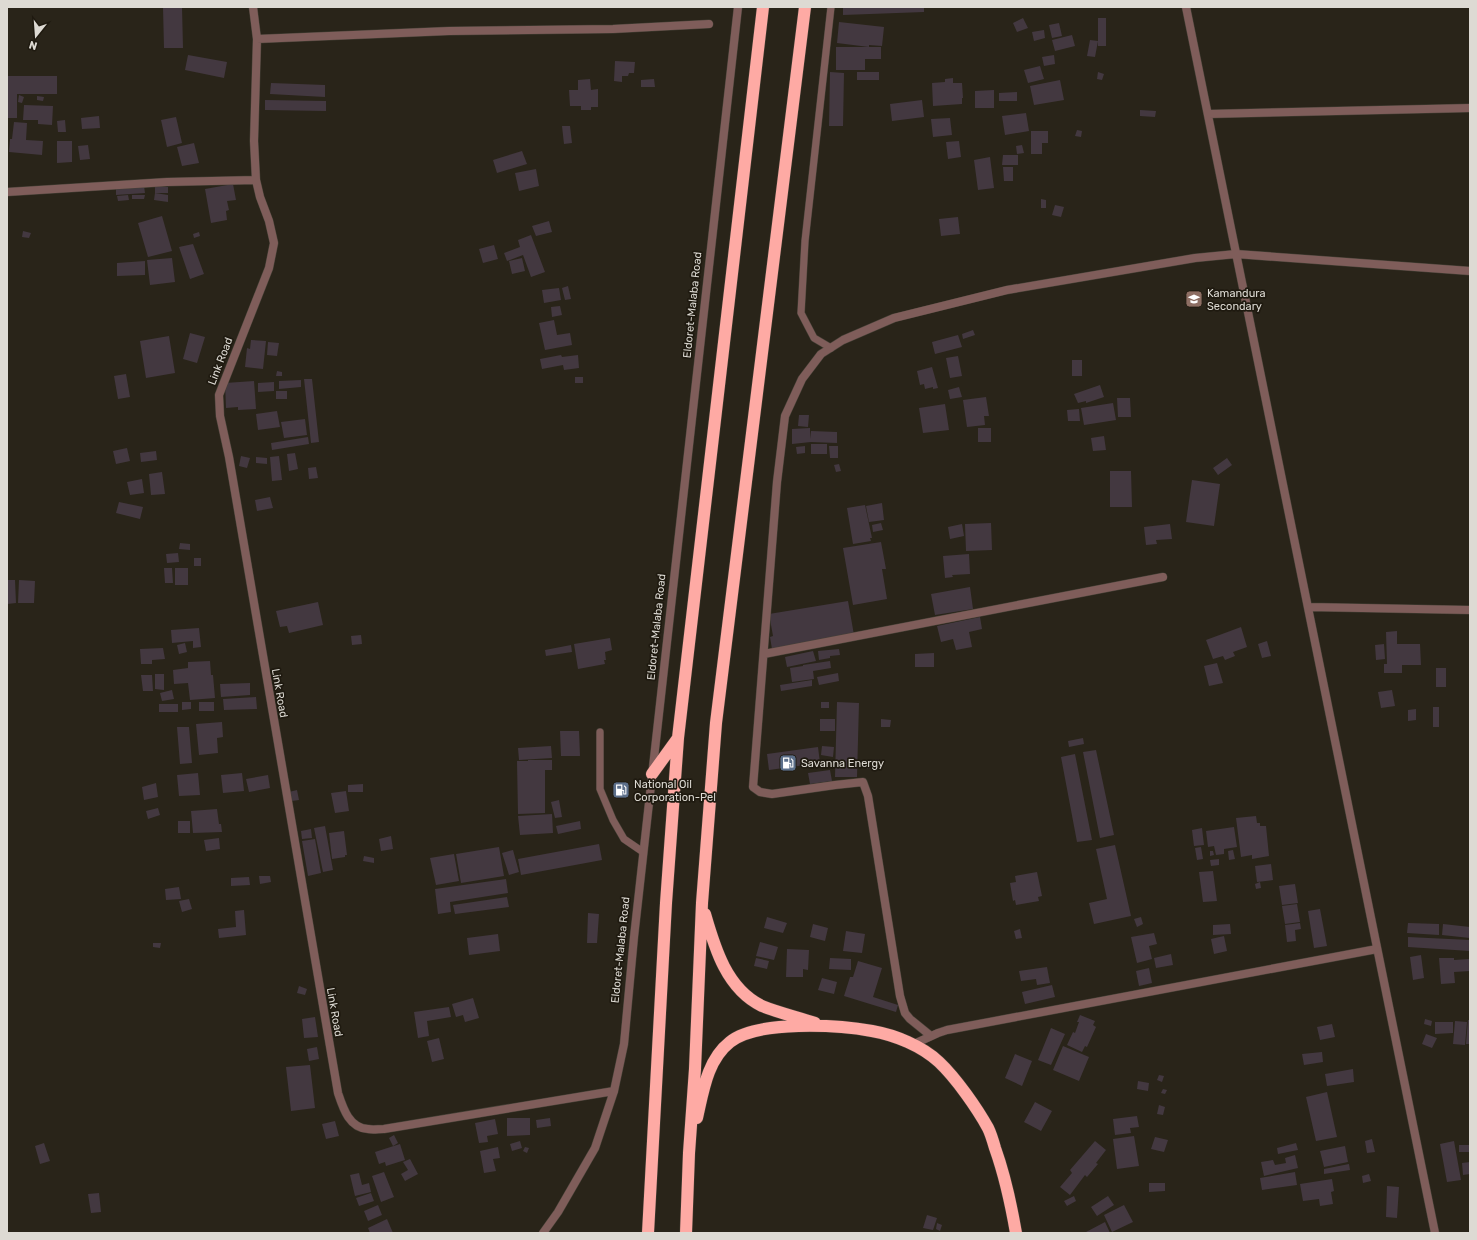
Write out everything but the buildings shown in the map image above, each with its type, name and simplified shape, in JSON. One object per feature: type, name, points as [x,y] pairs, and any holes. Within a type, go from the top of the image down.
[{"type":"highway","points":[[648,1233],[666,903],[678,738],[763,7]]},
{"type":"highway","points":[[686,1233],[702,903],[716,723],[804,7]]},
{"type":"highway","points":[[652,774],[678,738]]},
{"type":"highway","points":[[702,903],[712,936],[726,970],[733,982],[747,996],[761,1005],[778,1012],[827,1027]]},
{"type":"highway","points":[[689,1153],[706,1080],[713,1062],[722,1049],[738,1036],[754,1030],[774,1027],[827,1027],[872,1031],[914,1044],[938,1061],[952,1076],[988,1128],[1000,1162],[1009,1195],[1016,1233]]},
{"type":"street","name":"Link Road","points":[[253,7],[256,39],[254,141],[256,180],[260,198],[269,221],[274,243],[268,268],[219,395],[220,416],[230,465],[336,1085],[342,1107],[353,1124],[366,1130],[384,1129],[614,1091]]},
{"type":"street","name":"Eldoret-Malaba Road","points":[[543,1233],[558,1212],[595,1148],[614,1091],[624,1044],[643,852],[738,7]]},
{"type":"street","points":[[1186,7],[1435,1233]]},
{"type":"street","points":[[256,39],[441,31],[613,29],[709,24]]},
{"type":"street","points":[[1208,114],[1470,108]]},
{"type":"street","points":[[7,192],[167,182],[256,180]]},
{"type":"street","points":[[931,1036],[910,1020],[904,1013],[868,796],[863,782],[772,794],[760,792],[753,786],[778,482],[785,416],[802,379],[821,354],[843,340],[894,318],[999,292],[1187,259],[1236,254],[1470,271]]},
{"type":"street","points":[[764,654],[1163,577]]},
{"type":"street","points":[[1308,607],[1470,610]]},
{"type":"street","points":[[914,1044],[947,1030],[1377,949]]},
{"type":"lane","points":[[831,7],[805,241],[801,313],[814,338],[831,348]]},
{"type":"lane","points":[[600,732],[600,789],[613,820],[624,839],[643,852]]},
{"type":"place","name":"Kamandura Secondary","points":[[1194,299]]},
{"type":"place","name":"Savanna Energy","points":[[788,763]]},
{"type":"place","name":"National Oil Corporation-Pel","points":[[621,790]]}]
